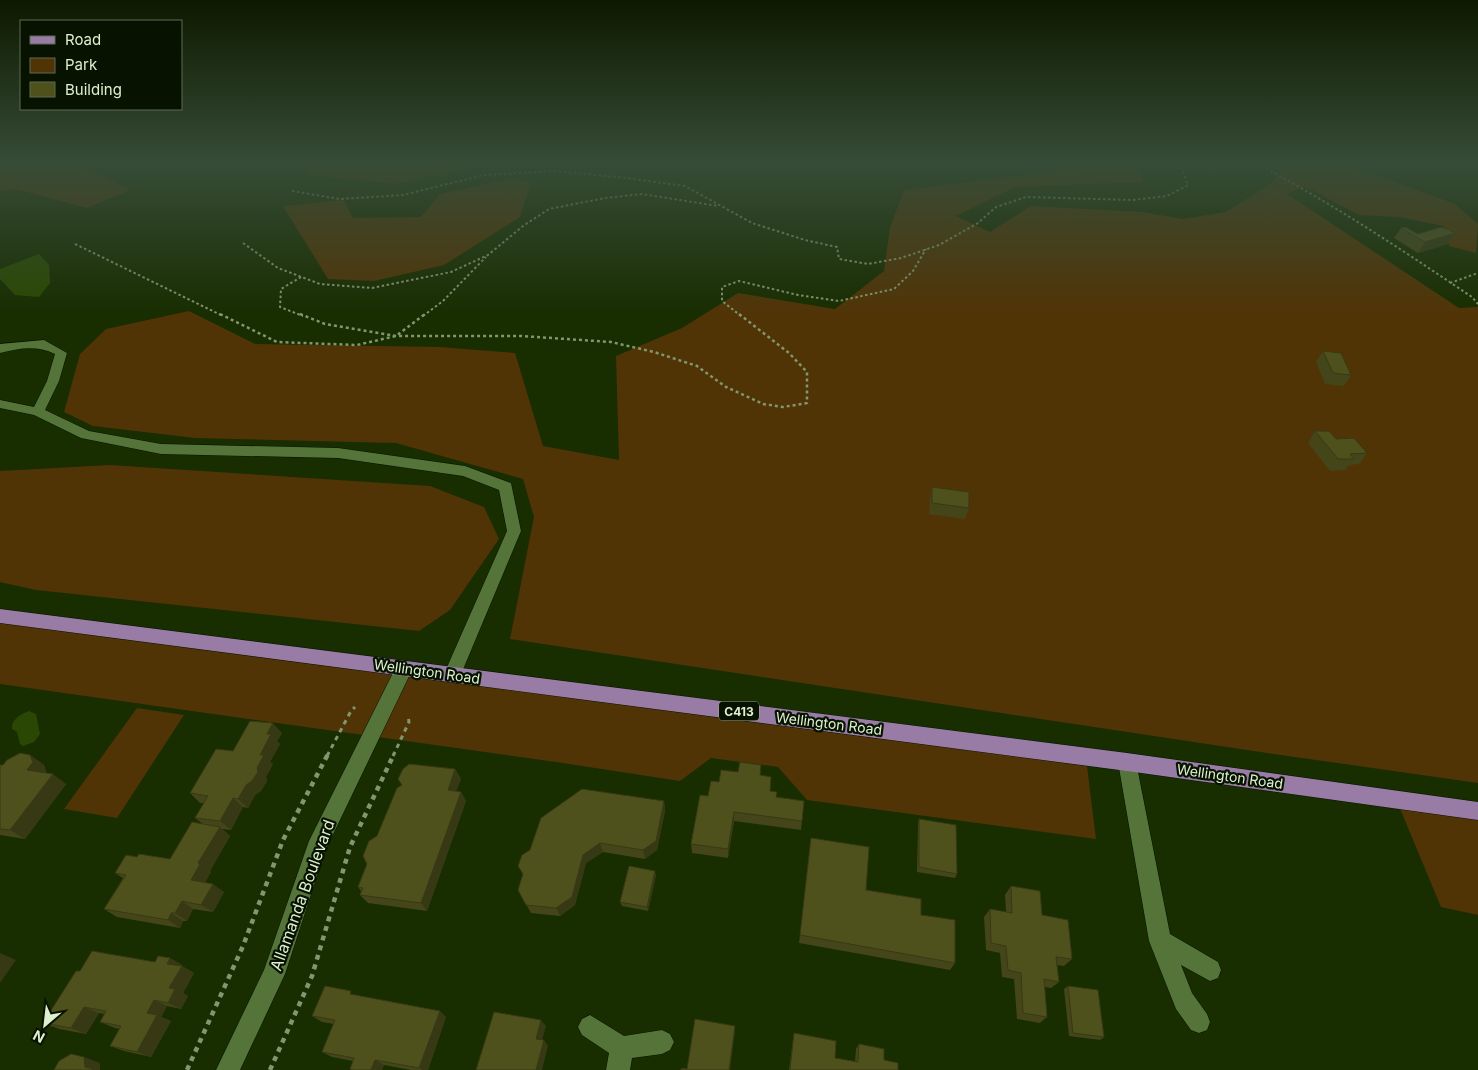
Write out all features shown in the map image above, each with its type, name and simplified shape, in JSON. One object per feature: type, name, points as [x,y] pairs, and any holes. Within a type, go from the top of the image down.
[{"type":"main road","name":"Wellington Road","points":[[0,616],[1127,762],[1478,811]]},
{"type":"street","points":[[0,349],[6,346],[44,344],[61,353],[53,381],[38,412]]},
{"type":"street","points":[[0,404],[38,412],[86,435],[161,449],[338,453],[465,471],[506,487],[514,531],[453,674]]},
{"type":"street","name":"Allamanda Boulevard","points":[[228,1070],[274,974],[316,848],[404,668]]},
{"type":"street","points":[[1127,762],[1160,941],[1184,1001],[1199,1022]]},
{"type":"street","points":[[1160,941],[1210,970]]},
{"type":"street","points":[[590,1027],[620,1059],[662,1042]]},
{"type":"path","points":[[75,244],[277,342],[357,345],[396,336],[443,301],[488,255],[523,226],[541,214]]},
{"type":"path","points":[[735,214],[752,223],[804,240],[837,247],[839,259],[868,264],[902,258],[939,245],[978,223],[988,214]]},
{"type":"path","points":[[1345,214],[1450,282],[1472,297],[1478,304]]},
{"type":"path","points":[[243,244],[278,268],[320,284],[372,288],[450,272],[488,255]]},
{"type":"path","points":[[301,277],[280,289],[280,306],[325,324],[396,336],[521,336],[611,342],[654,352],[698,366],[726,387],[762,404],[783,407],[807,402],[807,372],[789,353],[722,300],[722,287],[739,281],[798,295],[839,301],[894,289],[913,271],[926,249]]},
{"type":"path","points":[[1450,282],[1478,273]]},
{"type":"path","points":[[187,1070],[243,946],[283,840],[351,711],[355,707]]},
{"type":"path","points":[[270,1070],[312,976],[350,847],[408,722],[408,716]]},
{"type":"green space","points":[[288,214],[351,214],[353,218],[421,217],[424,214],[521,214],[520,217],[444,265],[374,281],[328,279]]},
{"type":"green space","points":[[895,214],[960,214],[956,216],[990,232],[1018,214],[1153,214],[1183,219],[1214,214],[1317,214],[1459,308],[1478,307],[1478,783],[510,639],[534,517],[523,479],[396,443],[195,438],[93,426],[64,412],[80,354],[106,329],[189,311],[255,344],[439,347],[515,353],[543,446],[619,460],[616,356],[682,328],[738,293],[835,309],[884,271],[890,228]]},
{"type":"green space","points":[[1357,214],[1466,214],[1478,224],[1476,253],[1449,246],[1444,226],[1399,217]]},
{"type":"green space","points":[[110,465],[430,486],[484,507],[499,539],[450,610],[419,631],[36,590],[0,582],[0,471]]},
{"type":"green space","points":[[0,616],[1086,758],[1096,839],[807,800],[778,767],[711,758],[680,781],[0,684]]},
{"type":"green space","points":[[137,708],[184,715],[117,818],[64,809]]},
{"type":"green space","points":[[1396,799],[1478,811],[1478,915],[1441,907]]},
{"type":"shaded area","points":[[39,254],[49,265],[50,283],[39,297],[15,295],[0,279],[0,269]]},
{"type":"shaded area","points":[[29,711],[36,714],[40,734],[34,742],[23,746],[20,744],[17,732],[12,729],[12,726],[17,718]]},
{"type":"building","points":[[1405,227],[1418,234],[1442,227],[1455,233],[1425,242],[1401,228]]},
{"type":"building","points":[[1323,351],[1341,353],[1351,375],[1333,373]]},
{"type":"building","points":[[1315,431],[1329,431],[1336,439],[1354,438],[1367,453],[1350,454],[1354,459],[1338,459]]},
{"type":"building","points":[[932,487],[969,492],[969,508],[932,503]]},
{"type":"building","points":[[250,721],[273,723],[267,734],[271,734],[260,755],[264,755],[257,768],[258,772],[252,781],[246,785],[238,799],[233,798],[220,821],[195,818],[208,796],[190,793],[216,749],[233,751]]},
{"type":"building","points":[[20,753],[30,755],[33,762],[27,770],[53,774],[10,830],[0,829],[0,765],[3,765],[7,760]]},
{"type":"building","points":[[740,762],[761,765],[760,775],[771,777],[770,791],[777,792],[776,797],[804,801],[802,821],[734,812],[728,849],[691,844],[700,795],[708,796],[711,781],[719,782],[721,770],[738,772]]},
{"type":"building","points":[[409,764],[455,769],[448,790],[461,792],[421,903],[360,895],[363,888],[358,887],[367,864],[363,856],[369,841],[377,836],[397,788],[402,785],[398,779],[403,769]]},
{"type":"building","points":[[582,789],[664,801],[656,841],[643,850],[600,843],[583,855],[572,897],[556,908],[526,905],[518,890],[523,874],[518,866],[522,855],[530,850],[541,818]]},
{"type":"building","points":[[919,819],[956,825],[957,874],[919,867]]},
{"type":"building","points":[[192,822],[220,827],[198,863],[200,864],[191,880],[213,884],[201,905],[182,901],[175,913],[171,913],[168,920],[104,909],[126,875],[115,873],[126,855],[137,857],[139,854],[170,859]]},
{"type":"building","points":[[811,838],[869,847],[866,890],[921,899],[921,915],[955,920],[955,963],[800,935]]},
{"type":"building","points":[[629,866],[655,871],[647,907],[620,902]]},
{"type":"building","points":[[1011,886],[1040,891],[1042,915],[1068,920],[1072,959],[1056,957],[1059,982],[1044,979],[1047,1017],[1023,1013],[1021,973],[1008,970],[1006,946],[991,943],[990,909],[1012,913]]},
{"type":"building","points":[[92,951],[155,962],[158,956],[170,958],[167,964],[182,966],[169,988],[175,989],[168,1003],[154,1000],[147,1013],[157,1015],[137,1052],[110,1046],[121,1026],[100,1022],[106,1011],[84,1007],[71,1028],[43,1023],[76,971],[80,971]]},
{"type":"building","points":[[325,986],[351,991],[350,994],[440,1011],[419,1068],[375,1060],[371,1070],[353,1070],[350,1069],[354,1058],[322,1052],[335,1020],[312,1016]]},
{"type":"building","points":[[1068,986],[1098,990],[1104,1037],[1073,1033]]},
{"type":"building","points":[[494,1012],[541,1020],[536,1039],[544,1040],[536,1070],[476,1070]]},
{"type":"building","points":[[695,1019],[735,1026],[729,1070],[680,1070],[683,1068],[687,1069]]},
{"type":"building","points":[[794,1033],[836,1041],[835,1058],[858,1062],[859,1044],[884,1049],[884,1060],[898,1063],[898,1070],[790,1070]]},
{"type":"building","points":[[71,1054],[84,1057],[85,1067],[93,1069],[54,1070],[59,1061]]}]
